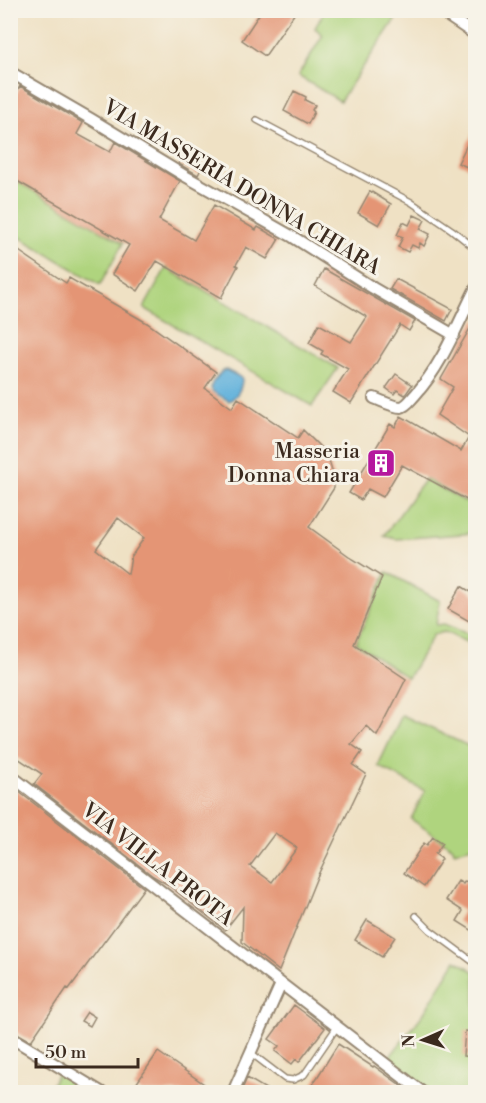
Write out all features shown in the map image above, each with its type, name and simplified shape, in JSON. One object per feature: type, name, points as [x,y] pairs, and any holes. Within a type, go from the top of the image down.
[{"type":"street","points":[[440,10],[476,35]]},
{"type":"street","name":"VIA MASSERIA DONNA CHIARA","points":[[10,72],[92,118],[184,176],[293,237],[373,288],[454,335]]},
{"type":"street","points":[[374,398],[396,406],[403,407],[407,404],[438,364],[472,304],[476,288]]},
{"type":"street","name":"VIA VILLA PROTA","points":[[10,775],[422,1092]]},
{"type":"street","points":[[233,1092],[281,984]]},
{"type":"street","points":[[10,1037],[101,1092]]},
{"type":"lane","points":[[257,120],[411,202],[476,249]]},
{"type":"lane","points":[[416,916],[430,930],[476,964]]},
{"type":"lane","points":[[251,1053],[285,1079],[293,1080],[304,1075],[337,1026]]},
{"type":"green space","points":[[325,10],[401,11],[340,101],[298,76],[323,35],[315,28]]},
{"type":"green space","points":[[11,178],[123,243],[100,285],[11,232]]},
{"type":"green space","points":[[166,268],[338,368],[312,406],[144,308]]},
{"type":"green space","points":[[425,479],[475,507],[475,533],[396,539],[384,536]]},
{"type":"green space","points":[[387,572],[440,601],[436,625],[444,624],[475,637],[475,646],[445,632],[434,634],[408,678],[356,643]]},
{"type":"green space","points":[[402,715],[475,749],[475,846],[454,852],[453,848],[411,819],[425,791],[378,766]]},
{"type":"green space","points":[[456,960],[475,972],[475,1092],[430,1092],[388,1059],[424,1013]]},
{"type":"green space","points":[[58,1073],[90,1092],[47,1092]]},
{"type":"water","points":[[226,370],[242,379],[239,392],[229,401],[213,392],[211,388],[212,383],[222,371]]},
{"type":"building","points":[[262,10],[297,10],[265,56],[242,40]]},
{"type":"building","points":[[20,86],[83,123],[77,134],[110,152],[115,142],[180,181],[159,220],[194,240],[214,205],[256,230],[258,227],[279,239],[267,259],[246,247],[221,298],[157,261],[138,291],[112,274],[129,245],[10,177],[10,105]]},
{"type":"building","points":[[294,91],[315,105],[308,124],[284,111]]},
{"type":"building","points":[[476,126],[476,161],[472,169],[458,163]]},
{"type":"building","points":[[183,156],[202,167],[198,175],[179,164]]},
{"type":"building","points":[[370,191],[391,204],[379,225],[358,213]]},
{"type":"building","points":[[414,215],[425,220],[420,229],[430,234],[424,246],[420,243],[418,248],[412,245],[408,252],[398,247],[403,237],[397,235],[403,222],[409,225]]},
{"type":"building","points":[[10,245],[66,283],[69,278],[147,323],[216,372],[205,388],[232,408],[238,398],[298,438],[303,430],[327,454],[335,480],[334,488],[309,527],[382,577],[354,644],[406,679],[377,736],[366,726],[351,744],[362,752],[353,765],[366,774],[317,877],[279,971],[242,942],[243,907],[225,930],[34,784],[42,774],[10,753]],"holes":[[[118,518],[144,538],[131,557],[128,574],[96,549]],[[275,833],[297,848],[272,882],[250,866]]]},
{"type":"building","points":[[324,269],[415,321],[409,331],[400,325],[351,403],[333,392],[348,369],[321,354],[323,351],[309,343],[319,324],[351,342],[367,317],[315,286]]},
{"type":"building","points":[[396,279],[452,309],[446,321],[390,289]]},
{"type":"building","points":[[476,318],[476,505],[402,465],[383,497],[368,489],[361,500],[349,493],[390,424],[395,427],[401,416],[461,451],[469,437],[437,415],[453,387],[441,379]]},
{"type":"building","points":[[396,374],[412,385],[405,395],[397,390],[394,394],[386,388]]},
{"type":"building","points":[[461,586],[476,595],[476,625],[448,609]]},
{"type":"building","points":[[10,785],[144,888],[69,989],[67,988],[31,1041],[10,1029]]},
{"type":"building","points":[[433,837],[443,843],[435,854],[442,859],[424,887],[404,873],[424,843],[427,845]]},
{"type":"building","points":[[458,881],[463,884],[465,881],[476,887],[476,933],[457,921],[463,911],[446,900]]},
{"type":"building","points":[[367,920],[395,937],[382,957],[355,940]]},
{"type":"building","points":[[294,1005],[325,1028],[299,1062],[296,1059],[292,1064],[275,1051],[279,1046],[269,1039]]},
{"type":"building","points":[[87,1012],[95,1017],[90,1026],[81,1021]]},
{"type":"building","points":[[465,1031],[476,1032],[476,1057],[463,1056]]},
{"type":"building","points":[[338,1044],[410,1092],[326,1092],[313,1084]]},
{"type":"building","points":[[158,1052],[204,1084],[198,1092],[142,1092],[134,1087]]},
{"type":"building","points":[[247,1078],[271,1092],[241,1092]]},
{"type":"place","name":"Masseria Donna Chiara","points":[[381,463]]}]
